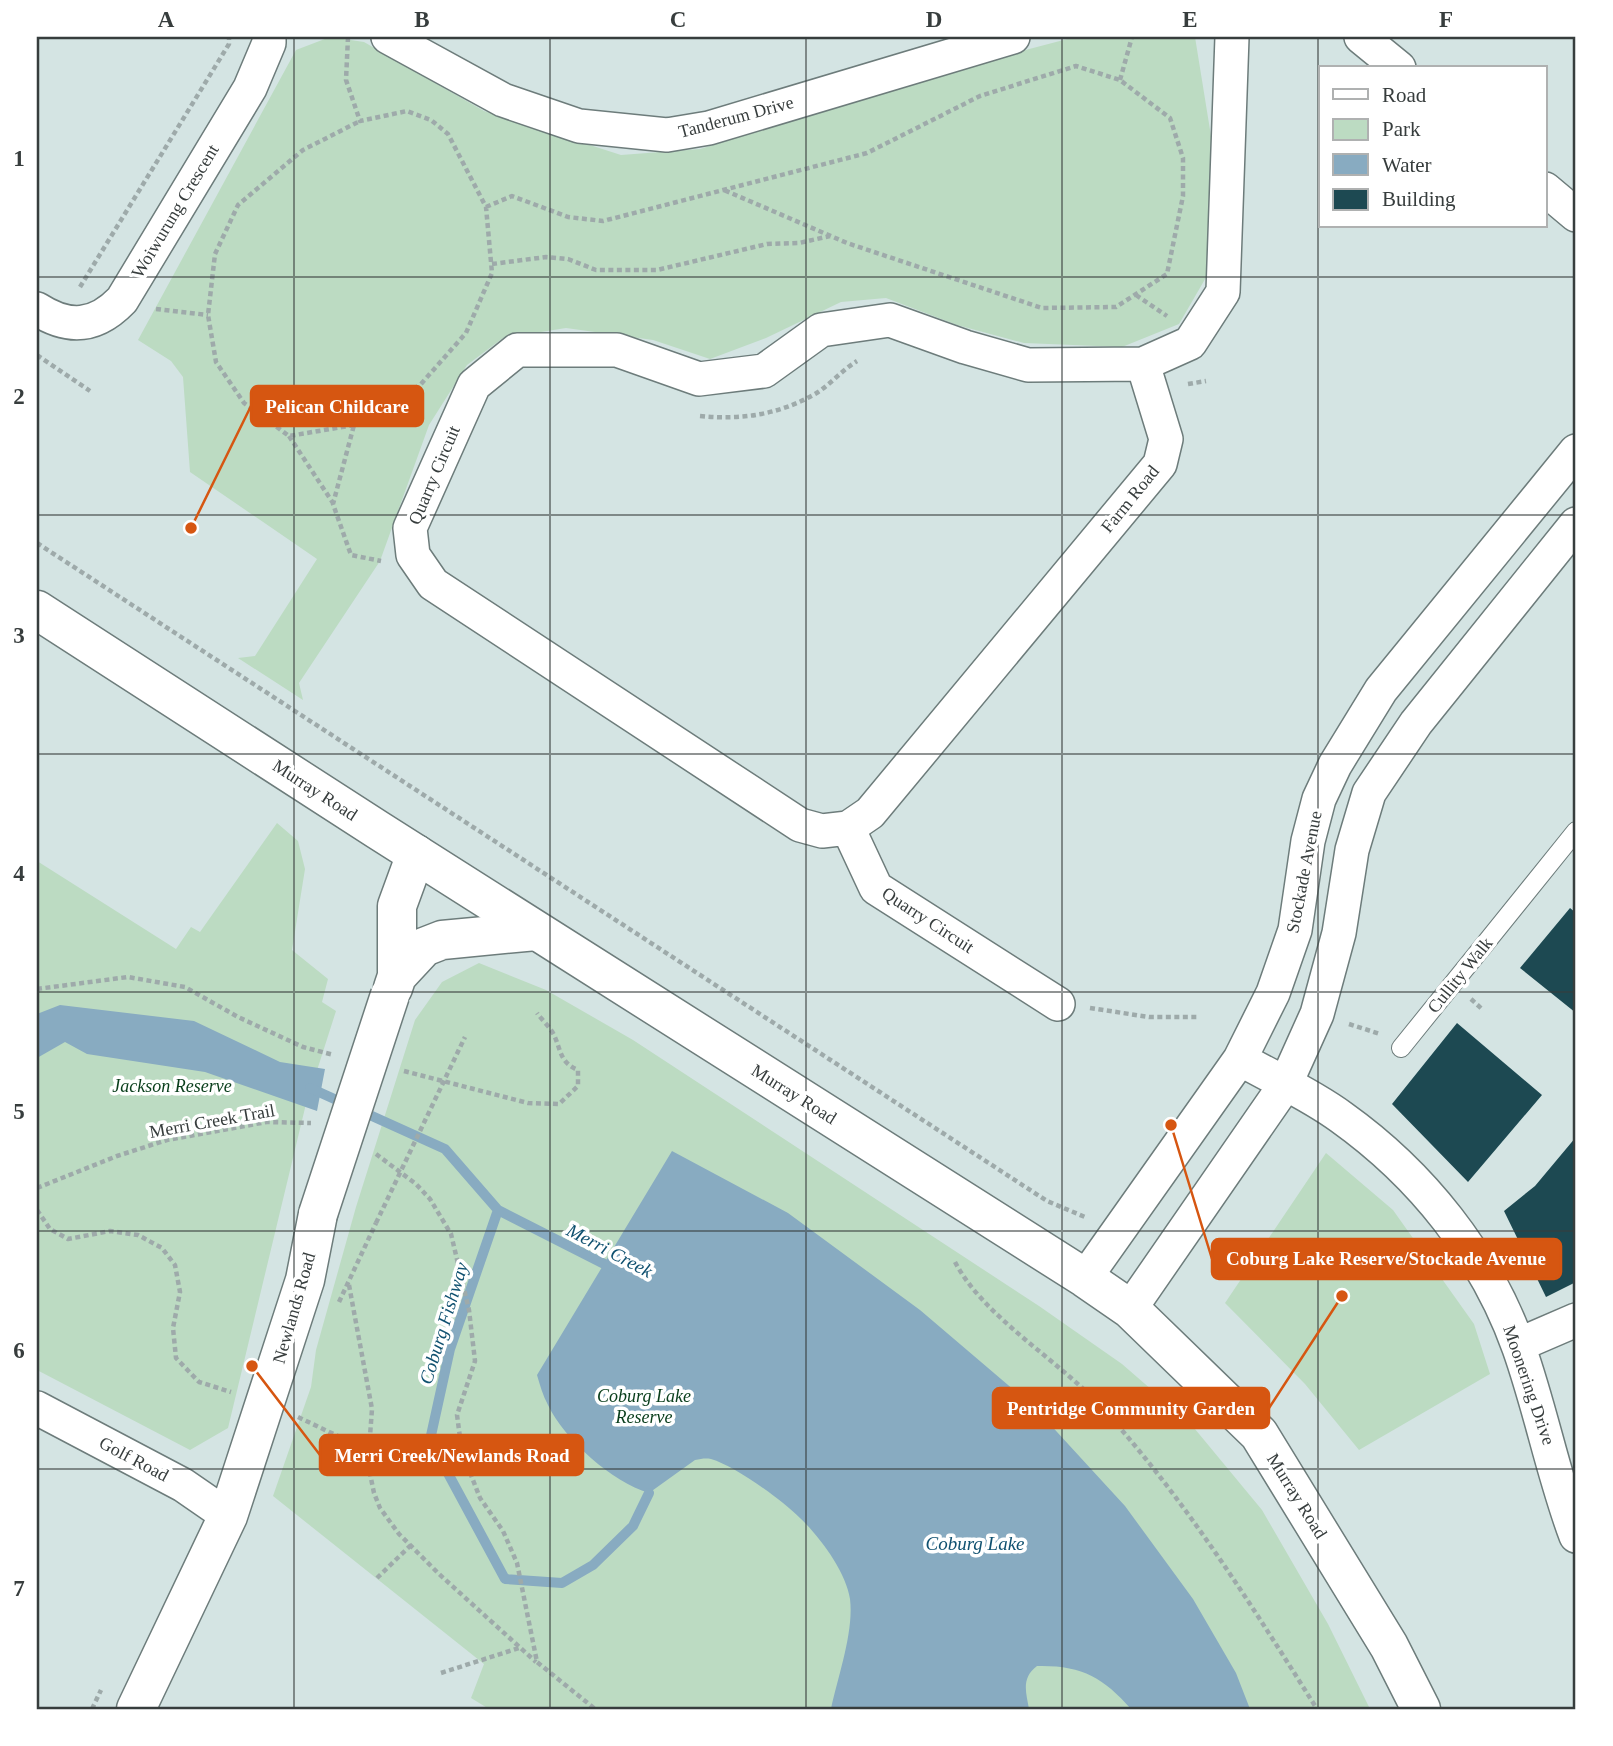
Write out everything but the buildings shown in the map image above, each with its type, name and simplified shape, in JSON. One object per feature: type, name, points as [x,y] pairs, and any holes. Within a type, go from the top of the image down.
[{"type":"main road","name":"Murray Road","points":[[37,610],[1130,1309],[1259,1434],[1389,1646],[1421,1709]]},
{"type":"main road","name":"Newlands Road","points":[[136,1709],[228,1516],[266,1402],[305,1280],[318,1214],[393,986],[397,906],[416,854]]},
{"type":"main road","name":"Newlands Road","points":[[393,986],[425,947],[442,940],[536,930]]},
{"type":"street","name":"Woiwurung Crescent","points":[[48,315],[73,324],[110,313],[122,300],[250,88],[270,43],[269,37]]},
{"type":"street","name":"Tanderum Drive","points":[[388,37],[503,100],[579,126],[667,135],[709,128],[1013,37]]},
{"type":"street","points":[[1143,364],[1190,343],[1223,292],[1232,37]]},
{"type":"street","points":[[1361,37],[1397,66]]},
{"type":"street","points":[[1546,190],[1576,215]]},
{"type":"street","name":"Quarry Circuit","points":[[413,555],[410,528],[474,385],[517,350],[617,350],[699,379],[764,371],[821,330],[890,320],[965,347],[1028,365],[1143,364]]},
{"type":"street","name":"Farm Road","points":[[848,828],[870,813],[1160,464],[1166,439],[1143,364]]},
{"type":"street","name":"Stockade Avenue","points":[[1085,1278],[1240,1059],[1273,993],[1294,929],[1308,841],[1318,799],[1335,765],[1381,690],[1576,451]]},
{"type":"street","points":[[1130,1309],[1285,1085],[1317,1014],[1339,933],[1352,850],[1369,793],[1416,723],[1576,524]]},
{"type":"street","points":[[413,555],[433,583],[800,825],[822,831],[848,828]]},
{"type":"street","name":"Quarry Circuit","points":[[848,828],[876,888],[1058,1004]]},
{"type":"street","name":"Moonering Drive","points":[[1240,1059],[1340,1116],[1402,1168],[1451,1222],[1479,1264],[1518,1345],[1536,1397],[1576,1536]]},
{"type":"street","points":[[1518,1345],[1576,1320]]},
{"type":"street","name":"Golf Road","points":[[37,1408],[183,1485],[228,1516]]},
{"type":"lane","name":"Cullity Walk","points":[[1401,1048],[1576,831]]},
{"type":"path","points":[[48,315],[229,44],[229,37]]},
{"type":"path","points":[[348,37],[346,80],[360,121]]},
{"type":"path","points":[[1120,80],[1132,37]]},
{"type":"path","points":[[486,207],[512,196],[568,217],[603,221],[867,153],[980,96],[1076,66],[1120,80],[1170,118],[1183,158],[1183,196],[1167,274],[1116,307],[1042,307],[831,236],[724,190]]},
{"type":"path","points":[[289,436],[354,425],[384,410],[421,384],[466,333],[492,273],[486,207],[448,134],[431,120],[407,111],[360,121],[303,150],[237,205],[215,254],[208,314],[216,362],[244,402],[289,436],[333,504],[351,555],[390,563],[413,555]]},
{"type":"path","points":[[492,264],[546,257],[568,259],[596,270],[657,270],[766,244],[799,243],[831,236]]},
{"type":"path","points":[[122,300],[164,311],[208,314]]},
{"type":"path","points":[[37,355],[90,391]]},
{"type":"path","points":[[333,504],[354,425]]},
{"type":"path","points":[[37,543],[1047,1201],[1085,1217]]},
{"type":"path","points":[[1471,999],[1482,1009]]},
{"type":"path","points":[[1058,1004],[1149,1017],[1197,1017]]},
{"type":"path","points":[[1317,1014],[1382,1034],[1401,1048]]},
{"type":"path","points":[[338,1306],[465,1037]]},
{"type":"path","name":"Merri Creek Trail","points":[[37,1188],[117,1156],[167,1140],[267,1122],[294,1122],[318,1126]]},
{"type":"path","points":[[372,1151],[416,1184],[436,1208],[451,1234],[469,1310],[475,1361],[457,1415],[459,1439],[480,1498],[503,1531],[517,1563],[537,1662]]},
{"type":"path","points":[[37,1210],[50,1229],[68,1239],[110,1231],[138,1235],[162,1248],[175,1265],[180,1292],[173,1328],[176,1359],[200,1382],[266,1402],[346,1440],[368,1464]]},
{"type":"path","points":[[955,1262],[965,1281],[987,1304],[1102,1407],[1143,1454],[1248,1600],[1317,1709]]},
{"type":"path","points":[[348,1283],[372,1409],[368,1464],[380,1508],[399,1534],[520,1648],[595,1709]]},
{"type":"path","points":[[377,1578],[411,1545]]},
{"type":"path","points":[[441,1673],[520,1648]]},
{"type":"green space","points":[[330,37],[364,42],[484,111],[621,155],[700,149],[1003,56],[1075,37],[1195,37],[1211,136],[1208,274],[1179,324],[1122,347],[1024,343],[957,325],[886,298],[841,302],[766,338],[710,359],[653,340],[566,328],[503,338],[467,365],[429,425],[380,561],[299,683],[303,700],[238,658],[255,656],[317,559],[190,472],[183,377],[171,361],[138,340],[296,50]]},
{"type":"green space","name":"Jackson Reserve","points":[[277,823],[298,841],[305,869],[292,950],[328,979],[322,1002],[336,1011],[305,1108],[228,1428],[190,1450],[37,1370],[37,861],[176,949],[191,927],[200,932]]},
{"type":"green space","name":"Coburg Lake Reserve","points":[[479,963],[546,990],[633,1040],[1039,1306],[1122,1364],[1190,1423],[1262,1510],[1328,1624],[1370,1709],[489,1709],[471,1698],[484,1664],[273,1496],[311,1387],[316,1350],[356,1207],[415,1020],[442,982]]},
{"type":"green space","points":[[1326,1153],[1393,1210],[1474,1324],[1490,1374],[1359,1450],[1305,1384],[1225,1303]]},
{"type":"water","points":[[60,1005],[194,1021],[280,1062],[325,1069],[317,1111],[205,1072],[87,1054],[65,1042],[37,1058],[37,1014]]},
{"type":"water","name":"Coburg Lake","points":[[672,1151],[788,1213],[920,1310],[1035,1408],[1125,1506],[1193,1599],[1236,1673],[1250,1709],[1131,1709],[1111,1689],[1090,1675],[1066,1668],[1037,1666],[1027,1680],[1029,1709],[831,1709],[848,1640],[850,1599],[838,1567],[808,1526],[758,1484],[711,1459],[695,1460],[649,1493],[620,1480],[591,1458],[566,1432],[546,1402],[537,1375]]},
{"type":"waterway","name":"Merri Creek","points":[[310,1088],[445,1149],[498,1210],[616,1270]]},
{"type":"waterway","name":"Coburg Fishway","points":[[498,1210],[450,1349],[430,1440],[505,1579],[562,1583],[593,1565],[633,1526],[649,1493]]},
{"type":"place","name":"Pelican Childcare","points":[[191,528]]},
{"type":"place","name":"Coburg Lake Reserve/Stockade Avenue","points":[[1171,1125]]},
{"type":"place","name":"Pentridge Community Garden","points":[[1342,1296]]},
{"type":"place","name":"Merri Creek/Newlands Road","points":[[252,1366]]}]
